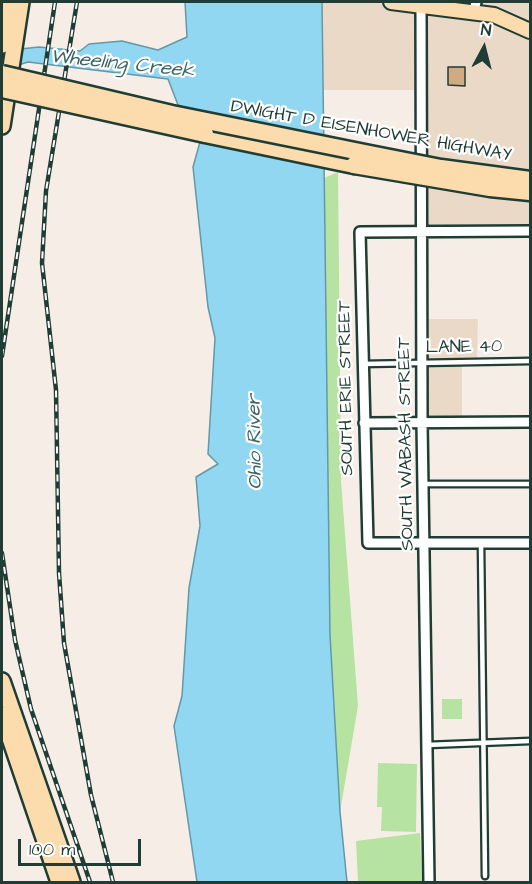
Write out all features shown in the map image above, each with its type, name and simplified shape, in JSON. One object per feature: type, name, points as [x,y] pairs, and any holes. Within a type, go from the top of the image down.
[{"type":"highway","points":[[2,45],[8,2]]},
{"type":"highway","points":[[2,126],[21,2]]},
{"type":"highway","points":[[2,74],[205,127]]},
{"type":"highway","points":[[2,89],[205,127]]},
{"type":"highway","name":"DWIGHT D EISENHOWER HIGHWAY","points":[[205,127],[441,168],[531,180]]},
{"type":"highway","name":"DWIGHT D EISENHOWER HIGHWAY","points":[[205,127],[354,165],[490,188],[531,192]]},
{"type":"highway","points":[[2,681],[72,882]]},
{"type":"highway","points":[[3,719],[59,882]]},
{"type":"main road","points":[[391,2],[475,6],[531,31]]},
{"type":"street","name":"SOUTH WABASH STREET","points":[[421,5],[422,423],[429,882]]},
{"type":"street","points":[[421,233],[531,231]]},
{"type":"street","name":"SOUTH ERIE STREET","points":[[421,233],[360,232],[368,543],[425,544]]},
{"type":"street","points":[[364,423],[531,422]]},
{"type":"street","points":[[425,544],[531,543]]},
{"type":"lane","name":"LANE 40","points":[[362,364],[531,361]]},
{"type":"lane","points":[[423,484],[531,484]]},
{"type":"lane","points":[[481,543],[485,876]]},
{"type":"lane","points":[[427,745],[531,741]]},
{"type":"shaded area","points":[[322,2],[391,2],[473,11],[476,2],[530,2],[530,231],[421,233],[421,90],[323,90]]},
{"type":"shaded area","points":[[422,319],[478,319],[477,362],[462,362],[462,422],[422,423]]},
{"type":"green space","points":[[338,172],[341,481],[358,706],[340,812],[330,635],[326,483],[324,178]]},
{"type":"green space","points":[[442,699],[462,699],[462,719],[442,719]]},
{"type":"green space","points":[[378,763],[417,764],[416,832],[381,831],[382,807],[377,807]]},
{"type":"green space","points":[[420,833],[422,882],[358,882],[356,841]]},
{"type":"water","points":[[185,2],[322,2],[330,635],[340,812],[347,882],[197,882],[174,726],[182,696],[189,588],[200,526],[196,477],[218,464],[208,454],[215,338],[208,307],[193,167],[207,117],[178,105],[168,79],[28,62],[2,70],[2,51],[39,47],[80,51],[89,44],[122,41],[158,50],[187,37]]},
{"type":"building","points":[[448,67],[465,67],[465,86],[448,85]]},
{"type":"railway","points":[[2,356],[55,2]]},
{"type":"railway","points":[[77,2],[46,191],[42,263],[56,390],[59,573],[64,643],[91,795],[113,882]]},
{"type":"railway","points":[[2,553],[15,640],[31,709],[90,882]]},
{"type":"water label","name":"Wheeling Creek","points":[[122,65]]},
{"type":"water label","name":"Ohio River","points":[[256,442]]}]
